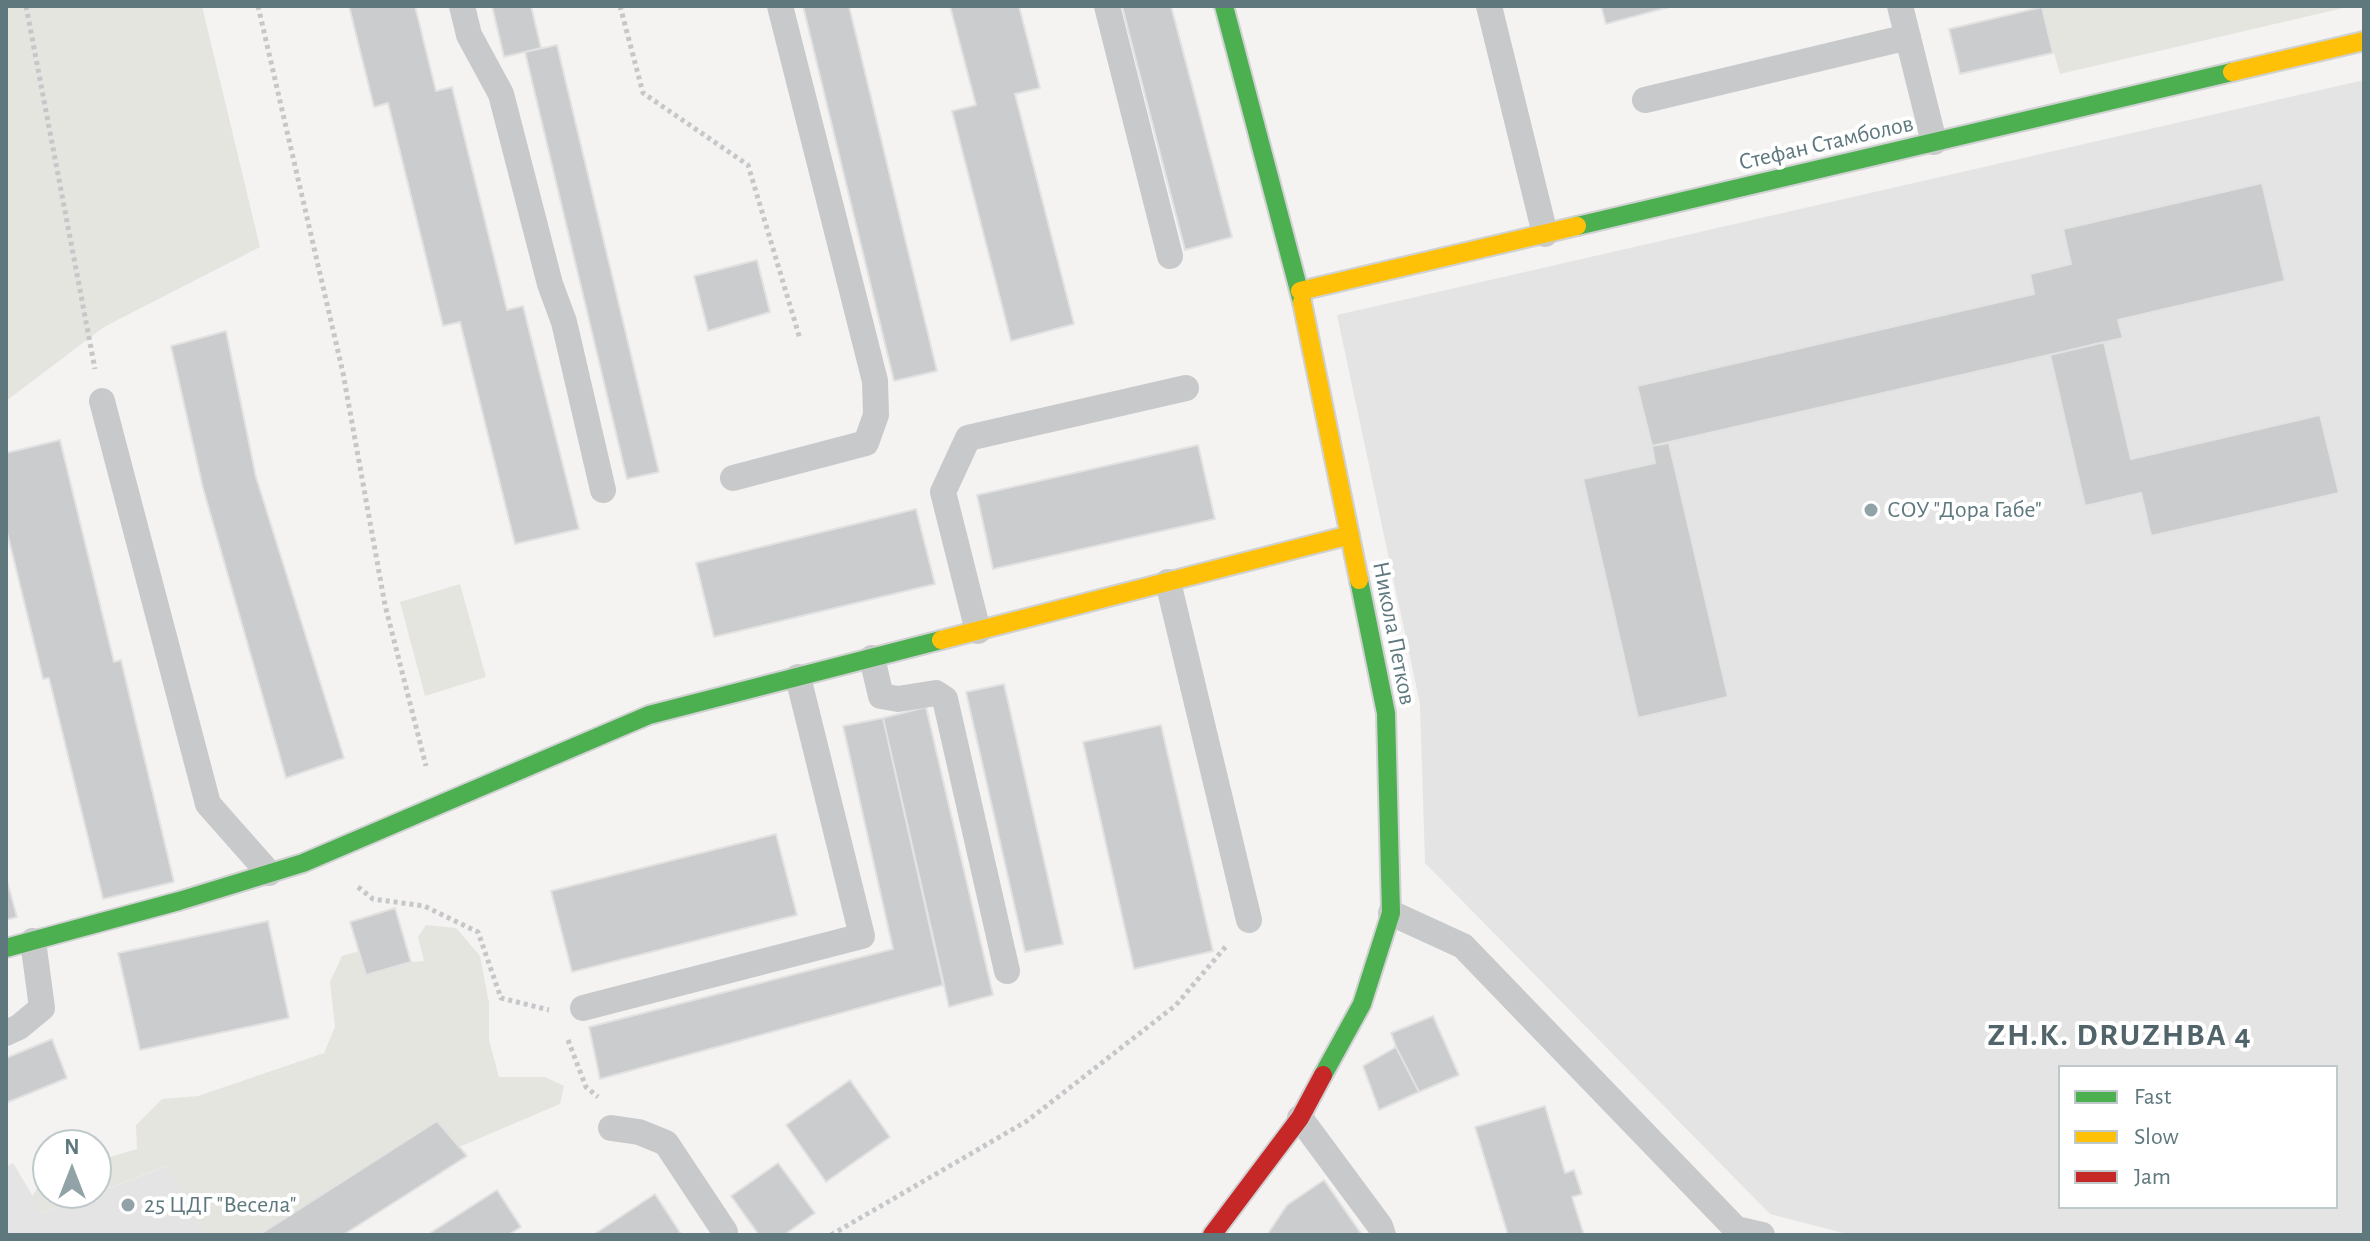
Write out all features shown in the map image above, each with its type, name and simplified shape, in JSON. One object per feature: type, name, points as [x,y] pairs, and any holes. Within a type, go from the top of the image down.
[{"type":"street","name":"Никола Петков","points":[[1212,1235],[1300,1118],[1362,1004],[1391,913],[1386,713],[1300,291],[1224,6]]},
{"type":"street","name":"Стефан Стамболов","points":[[1300,291],[2364,41]]},
{"type":"street","points":[[6,948],[179,901],[321,855],[649,715],[1350,535]]},
{"type":"lane","points":[[462,6],[469,35],[501,94],[550,284],[564,322],[603,490]]},
{"type":"lane","points":[[733,478],[866,443],[876,415],[875,381],[780,6]]},
{"type":"lane","points":[[1107,6],[1170,256]]},
{"type":"lane","points":[[1489,6],[1545,234]]},
{"type":"lane","points":[[1900,6],[1934,142]]},
{"type":"lane","points":[[1645,100],[1908,37]]},
{"type":"lane","points":[[978,631],[943,492],[968,438],[1186,388]]},
{"type":"lane","points":[[102,401],[208,804],[269,873]]},
{"type":"lane","points":[[1168,582],[1249,920]]},
{"type":"lane","points":[[872,658],[881,696],[898,699],[936,693],[945,699],[1007,971]]},
{"type":"lane","points":[[571,1010],[862,936],[798,677]]},
{"type":"lane","points":[[1391,913],[1463,946],[1745,1233]]},
{"type":"lane","points":[[6,1033],[19,1027],[42,1008],[33,941]]},
{"type":"lane","points":[[1300,1118],[1380,1226],[1383,1235]]},
{"type":"lane","points":[[611,1128],[639,1132],[666,1143],[725,1235]]},
{"type":"path","points":[[26,6],[102,401]]},
{"type":"path","points":[[258,6],[343,373],[385,605],[437,806]]},
{"type":"path","points":[[620,6],[643,93],[748,165],[800,339]]},
{"type":"path","points":[[321,855],[373,899],[424,906],[478,932],[501,998],[571,1010]]},
{"type":"path","points":[[831,1235],[1027,1121],[1176,1005],[1249,920]]},
{"type":"path","points":[[564,1027],[586,1087],[639,1132]]},
{"type":"shaded area","points":[[6,6],[202,6],[260,247],[104,327],[6,401]]},
{"type":"shaded area","points":[[2041,6],[2352,6],[2060,74]]},
{"type":"shaded area","name":"СОУ \"Дора Габе\"","points":[[2364,80],[2364,1235],[1851,1235],[1770,1214],[1425,863],[1420,704],[1337,315]]},
{"type":"shaded area","points":[[460,584],[486,677],[425,696],[400,602]]},
{"type":"shaded area","points":[[426,925],[456,928],[480,956],[489,1003],[489,1040],[499,1077],[545,1077],[564,1086],[560,1104],[459,1147],[436,1121],[259,1235],[204,1235],[169,1165],[112,1187],[112,1156],[137,1149],[136,1125],[162,1099],[198,1096],[324,1053],[335,1027],[330,982],[342,956],[359,951],[367,975],[424,961],[418,937]]},
{"type":"shaded area","name":"25 ЦДГ \"Весела\"","points":[[13,1163],[32,1195],[32,1209],[41,1209],[43,1213],[54,1209],[112,1209],[112,1187],[170,1165],[204,1235],[6,1235],[6,1167]]},
{"type":"building","points":[[349,6],[415,6],[436,91],[452,87],[507,310],[523,306],[579,529],[515,544],[460,322],[443,326],[388,103],[374,107]]},
{"type":"building","points":[[492,6],[531,6],[541,48],[504,57]]},
{"type":"building","points":[[803,6],[849,6],[937,371],[894,381]]},
{"type":"building","points":[[950,6],[1019,6],[1040,88],[1015,94],[1074,324],[1011,341],[952,111],[976,105]]},
{"type":"building","points":[[1122,6],[1171,6],[1232,237],[1185,250]]},
{"type":"building","points":[[1601,6],[1673,6],[1606,24]]},
{"type":"building","points":[[2042,7],[2053,53],[1960,74],[1949,29]]},
{"type":"building","points":[[557,45],[659,472],[627,479],[525,52]]},
{"type":"building","points":[[2262,183],[2285,281],[2118,320],[2123,338],[1652,446],[1637,386],[2034,294],[2030,274],[2071,264],[2063,229]]},
{"type":"building","points":[[757,260],[770,312],[708,331],[694,276]]},
{"type":"building","points":[[226,331],[256,477],[344,758],[286,778],[203,488],[171,346]]},
{"type":"building","points":[[2104,342],[2131,459],[2320,415],[2339,493],[2151,536],[2141,493],[2085,506],[2050,355]]},
{"type":"building","points":[[60,440],[114,662],[121,660],[174,882],[103,899],[49,678],[43,679],[6,528],[6,453]]},
{"type":"building","points":[[1669,443],[1728,697],[1638,718],[1583,479],[1655,463],[1652,446]]},
{"type":"building","points":[[1198,445],[1215,519],[993,569],[977,495]]},
{"type":"building","points":[[916,509],[935,584],[714,637],[696,563]]},
{"type":"building","points":[[1004,684],[1063,944],[1025,952],[966,692]]},
{"type":"building","points":[[926,707],[993,995],[949,1007],[883,718]]},
{"type":"building","points":[[883,718],[943,985],[600,1079],[589,1027],[893,949],[843,726]]},
{"type":"building","points":[[1161,725],[1213,951],[1134,969],[1083,742]]},
{"type":"building","points":[[776,834],[797,915],[572,972],[551,891]]},
{"type":"building","points":[[6,877],[17,917],[6,920]]},
{"type":"building","points":[[395,908],[411,962],[366,975],[350,922]]},
{"type":"building","points":[[268,921],[289,1018],[140,1050],[118,953]]},
{"type":"building","points":[[1433,1016],[1459,1075],[1419,1092],[1391,1033]]},
{"type":"building","points":[[52,1039],[67,1078],[6,1103],[6,1058]]},
{"type":"building","points":[[1396,1047],[1419,1092],[1379,1110],[1363,1066]]},
{"type":"building","points":[[850,1080],[890,1137],[826,1182],[786,1125]]},
{"type":"building","points":[[1545,1106],[1565,1173],[1574,1170],[1582,1194],[1572,1197],[1584,1235],[1508,1235],[1475,1127]]},
{"type":"building","points":[[437,1121],[467,1156],[343,1235],[259,1235]]},
{"type":"building","points":[[778,1163],[815,1213],[784,1235],[759,1235],[731,1196]]},
{"type":"building","points":[[1324,1180],[1362,1235],[1267,1235],[1287,1205]]},
{"type":"building","points":[[497,1190],[521,1227],[508,1235],[427,1235]]},
{"type":"building","points":[[655,1194],[681,1234],[593,1235]]},
{"type":"traffic: fast","points":[[1224,6],[1302,302]]},
{"type":"traffic: fast","points":[[1577,226],[2232,72]]},
{"type":"traffic: fast","points":[[1323,1075],[1362,1004],[1391,913],[1386,713],[1359,580]]},
{"type":"traffic: fast","points":[[6,948],[179,901],[303,863],[649,715],[941,640]]},
{"type":"traffic: slow","points":[[2232,72],[2364,41]]},
{"type":"traffic: slow","points":[[1300,291],[1577,226]]},
{"type":"traffic: slow","points":[[1302,302],[1359,580]]},
{"type":"traffic: slow","points":[[941,640],[1350,535]]},
{"type":"traffic: jam","points":[[1212,1235],[1300,1118],[1323,1075]]},
{"type":"place","name":"СОУ \"Дора Габе\"","points":[[1871,510]]},
{"type":"place","name":"25 ЦДГ \"Весела\"","points":[[128,1205]]},
{"type":"district","name":"ZH.K. DRUZHBA 4","points":[[2120,1035]]}]
